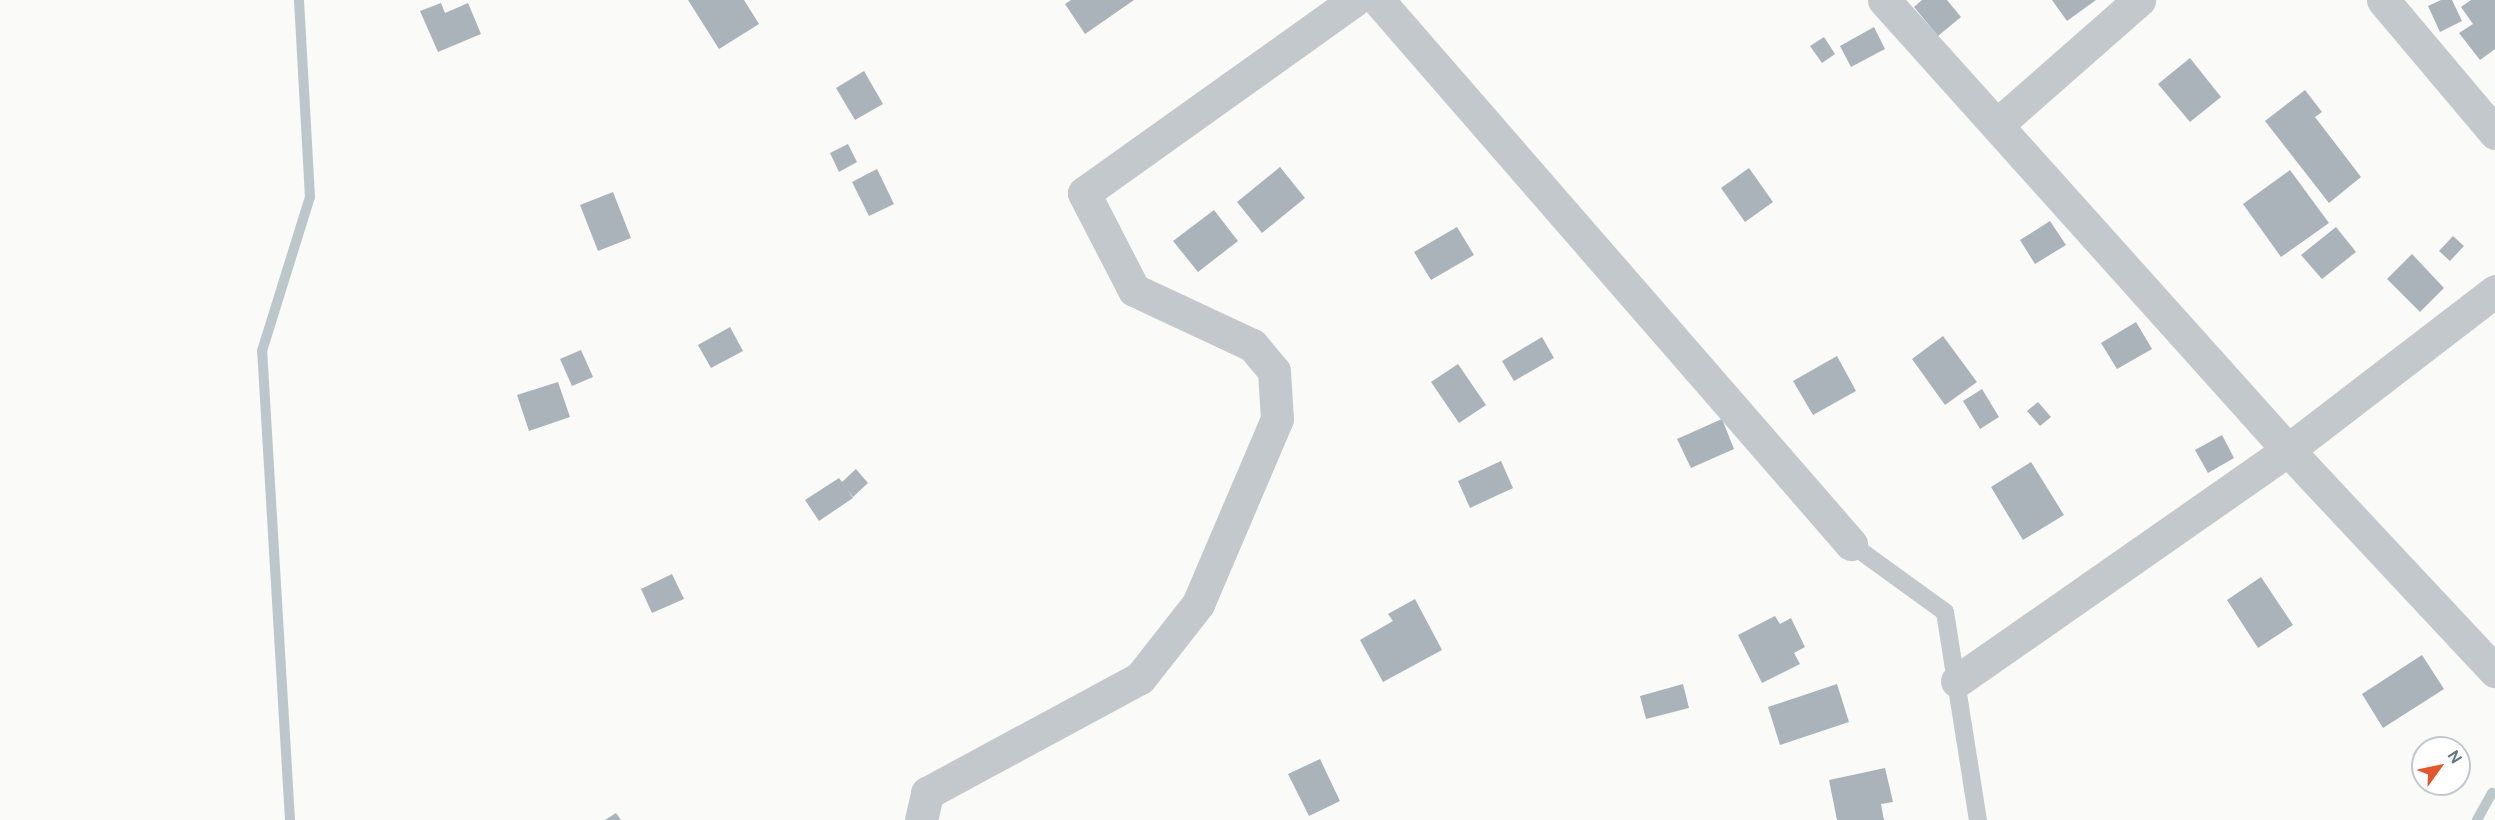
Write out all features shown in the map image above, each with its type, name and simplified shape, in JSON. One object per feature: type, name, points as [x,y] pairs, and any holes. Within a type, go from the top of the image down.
[{"type":"street","points":[[921,820],[927,793],[1140,678],[1198,604],[1277,419],[1274,371],[1252,345],[1134,290],[1084,193],[1355,0]]},
{"type":"street","points":[[1378,0],[1851,544]]},
{"type":"street","points":[[1884,0],[1998,124],[2288,450],[2495,671]]},
{"type":"street","points":[[1998,124],[2139,0]]},
{"type":"street","points":[[2383,0],[2495,133]]},
{"type":"street","points":[[1958,681],[2288,450],[2495,291]]},
{"type":"lane","points":[[1851,544],[1945,612],[1958,681],[1977,820]]},
{"type":"building","points":[[688,0],[744,0],[759,24],[719,49]]},
{"type":"building","points":[[1071,0],[1134,0],[1085,34],[1065,4]]},
{"type":"building","points":[[1922,0],[1947,0],[1961,17],[1938,36],[1914,7]]},
{"type":"building","points":[[2052,0],[2096,0],[2067,21]]},
{"type":"building","points":[[2441,0],[2452,0],[2462,21],[2440,32],[2428,6]]},
{"type":"building","points":[[2471,0],[2495,0],[2495,49],[2480,60],[2459,33],[2473,24],[2461,7]]},
{"type":"building","points":[[441,3],[445,13],[468,3],[481,34],[438,52],[420,11]]},
{"type":"building","points":[[1874,27],[1885,49],[1851,67],[1840,46]]},
{"type":"building","points":[[1824,37],[1835,54],[1822,63],[1810,46]]},
{"type":"building","points":[[2190,58],[2221,97],[2190,122],[2158,84]]},
{"type":"building","points":[[864,71],[883,104],[855,120],[836,88]]},
{"type":"building","points":[[2305,90],[2322,112],[2315,117],[2361,177],[2329,203],[2265,121]]},
{"type":"building","points":[[848,144],[857,162],[839,172],[830,153]]},
{"type":"building","points":[[1280,167],[1305,198],[1262,233],[1237,202]]},
{"type":"building","points":[[1749,168],[1773,202],[1745,222],[1721,188]]},
{"type":"building","points":[[877,169],[894,204],[869,216],[852,182]]},
{"type":"building","points":[[2290,170],[2329,223],[2281,257],[2243,204]]},
{"type":"building","points":[[613,192],[631,238],[598,251],[580,205]]},
{"type":"building","points":[[1214,210],[1238,241],[1198,272],[1173,241]]},
{"type":"building","points":[[2050,221],[2066,245],[2035,264],[2020,240]]},
{"type":"building","points":[[1457,227],[1474,255],[1431,280],[1414,252]]},
{"type":"building","points":[[2336,227],[2356,252],[2322,279],[2301,255]]},
{"type":"building","points":[[2453,236],[2464,246],[2450,261],[2439,251]]},
{"type":"building","points":[[2412,254],[2444,288],[2420,312],[2387,279]]},
{"type":"building","points":[[2136,322],[2152,349],[2117,369],[2101,343]]},
{"type":"building","points":[[730,327],[743,351],[711,368],[698,345]]},
{"type":"building","points":[[1943,336],[1977,382],[1945,405],[1912,359]]},
{"type":"building","points":[[1542,337],[1554,358],[1514,381],[1502,361]]},
{"type":"building","points":[[581,350],[593,377],[572,386],[560,359]]},
{"type":"building","points":[[1837,356],[1856,391],[1813,415],[1793,381]]},
{"type":"building","points":[[1458,364],[1486,405],[1459,423],[1431,382]]},
{"type":"building","points":[[558,382],[570,417],[529,431],[517,395]]},
{"type":"building","points":[[1982,389],[1999,417],[1980,429],[1963,401]]},
{"type":"building","points":[[2038,402],[2051,417],[2040,426],[2027,411]]},
{"type":"building","points":[[1722,419],[1734,449],[1691,468],[1677,439]]},
{"type":"building","points":[[2222,435],[2234,458],[2208,473],[2195,450]]},
{"type":"building","points":[[1501,461],[1513,488],[1470,508],[1458,481]]},
{"type":"building","points":[[2031,462],[2064,515],[2023,540],[1991,487]]},
{"type":"building","points":[[856,469],[868,483],[853,497],[847,489],[853,498],[819,521],[805,500],[839,478],[842,482]]},
{"type":"building","points":[[672,574],[684,599],[652,613],[641,589]]},
{"type":"building","points":[[2261,577],[2293,625],[2258,648],[2227,600]]},
{"type":"building","points":[[1415,599],[1442,650],[1383,682],[1360,640],[1393,621],[1388,614]]},
{"type":"building","points":[[1775,616],[1780,624],[1791,618],[1805,647],[1794,653],[1800,664],[1762,683],[1738,635]]},
{"type":"building","points":[[2422,655],[2444,689],[2383,728],[2362,694]]},
{"type":"building","points":[[1683,684],[1689,708],[1646,719],[1640,696]]},
{"type":"building","points":[[1837,684],[1849,722],[1780,745],[1768,707]]},
{"type":"building","points":[[1320,759],[1340,801],[1309,816],[1288,774]]},
{"type":"building","points":[[1885,768],[1893,802],[1881,804],[1884,820],[1837,820],[1829,780]]},
{"type":"building","points":[[616,813],[621,820],[605,820]]},
{"type":"waterway","points":[[290,820],[262,351],[310,197],[299,0]]},
{"type":"waterway","points":[[2477,820],[2492,793]]}]
